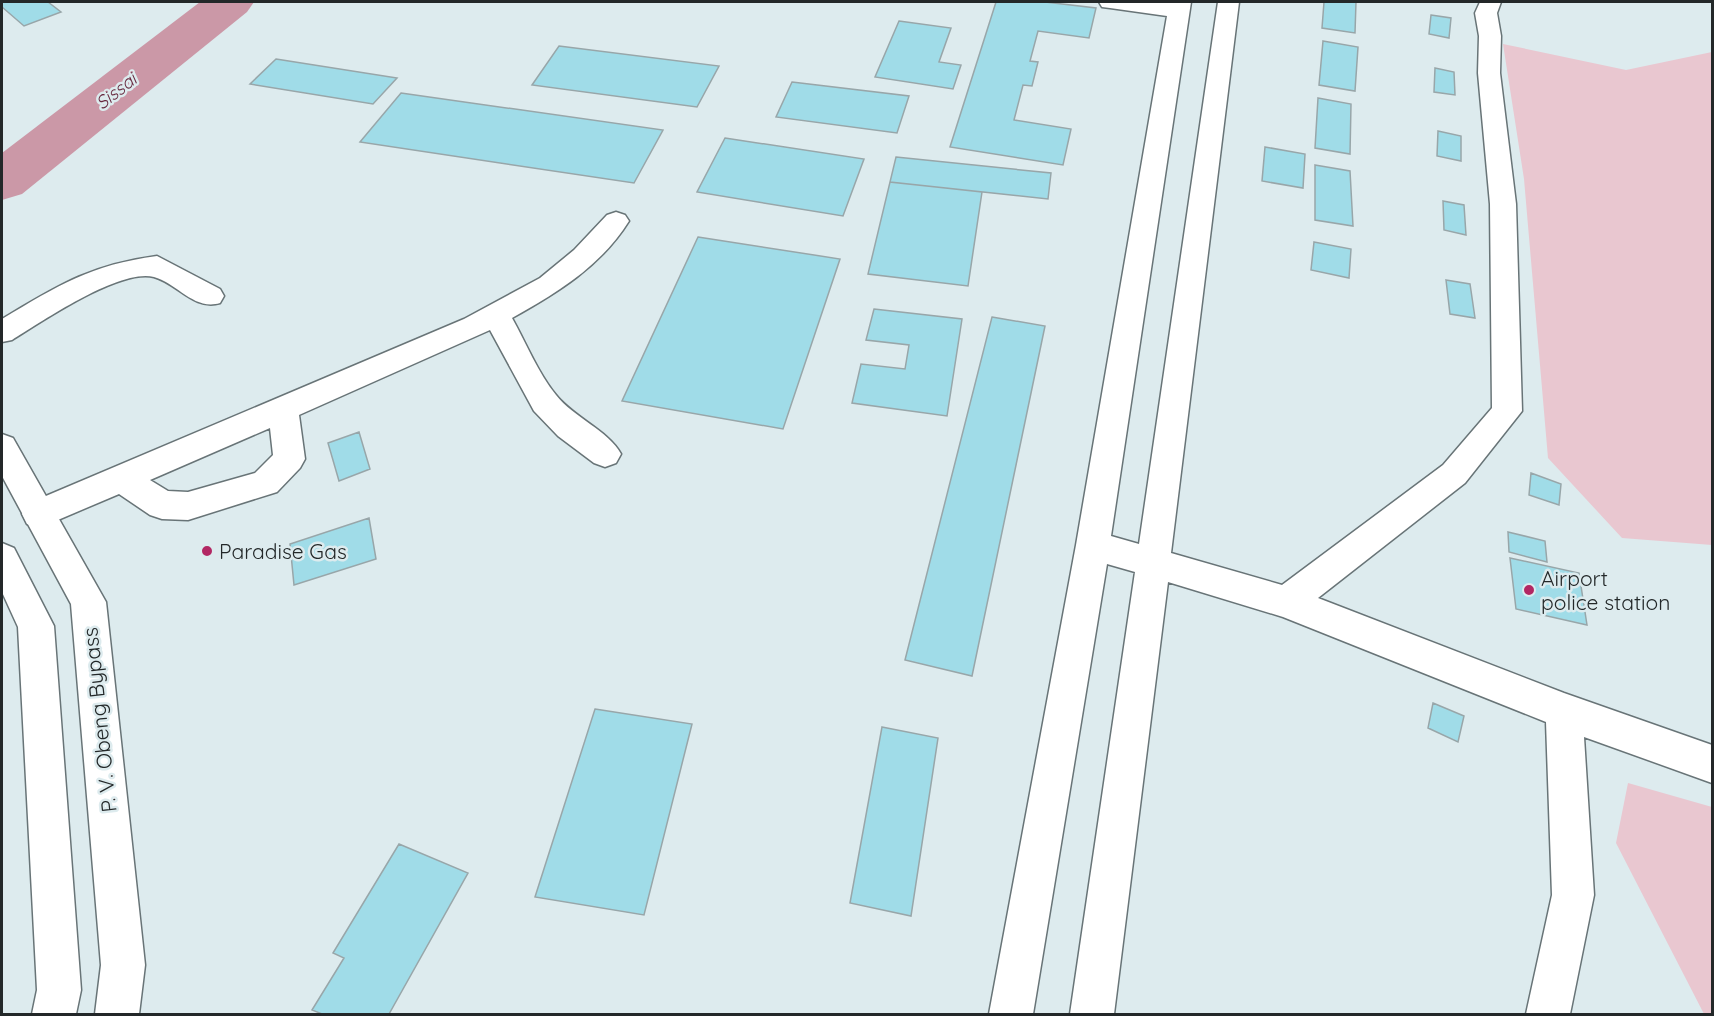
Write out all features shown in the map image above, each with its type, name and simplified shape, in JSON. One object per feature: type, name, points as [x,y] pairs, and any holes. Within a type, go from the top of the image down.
[{"type":"main road","points":[[1011,1014],[1093,545],[1179,6],[1110,2]]},
{"type":"main road","points":[[1092,1014],[1230,2]]},
{"type":"main road","points":[[1287,602],[1454,474],[1507,411],[1503,204],[1490,73],[1490,36],[1486,13],[1490,2]]},
{"type":"main road","points":[[39,514],[496,315],[550,285],[584,257],[616,221]]},
{"type":"main road","points":[[2,332],[81,285],[120,271],[157,266],[210,296]]},
{"type":"main road","points":[[496,315],[545,403],[568,428],[605,454]]},
{"type":"main road","points":[[126,476],[131,485],[162,505],[188,506],[266,483],[289,459],[283,409]]},
{"type":"main road","name":"P. V. Obeng Bypass","points":[[2,447],[88,602],[123,965],[117,1014]]},
{"type":"main road","points":[[1093,545],[1287,602],[1564,711],[1713,764]]},
{"type":"main road","points":[[2,558],[36,626],[59,990],[54,1014]]},
{"type":"main road","points":[[1548,1014],[1574,895],[1564,711]]},
{"type":"shaded area","points":[[1503,44],[1626,70],[1712,52],[1712,545],[1622,538],[1548,458],[1524,179]]},
{"type":"shaded area","points":[[1628,783],[1712,807],[1712,1014],[1704,1014],[1616,843]]},
{"type":"building","points":[[2,2],[48,2],[61,12],[24,26],[2,7]]},
{"type":"building","points":[[996,2],[1045,2],[1096,8],[1089,38],[1038,31],[1030,61],[1038,62],[1032,86],[1023,85],[1014,120],[1071,129],[1063,165],[950,147]]},
{"type":"building","points":[[1324,2],[1356,2],[1355,33],[1322,28]]},
{"type":"building","points":[[1431,15],[1451,18],[1449,38],[1429,34]]},
{"type":"building","points":[[899,21],[951,28],[939,62],[961,65],[953,89],[875,77]]},
{"type":"building","points":[[1323,41],[1358,47],[1355,91],[1319,85]]},
{"type":"building","points":[[559,46],[719,66],[697,107],[532,85]]},
{"type":"building","points":[[276,59],[397,78],[373,104],[250,84]]},
{"type":"building","points":[[1435,68],[1454,72],[1455,95],[1434,92]]},
{"type":"building","points":[[792,82],[909,96],[897,133],[776,117]]},
{"type":"building","points":[[401,93],[663,130],[634,183],[360,142]]},
{"type":"building","points":[[1318,98],[1351,104],[1350,154],[1315,148]]},
{"type":"building","points":[[1438,131],[1461,136],[1461,161],[1437,156]]},
{"type":"building","points":[[725,138],[864,159],[843,216],[697,192]]},
{"type":"building","points":[[1265,147],[1305,154],[1303,188],[1262,181]]},
{"type":"building","points":[[896,157],[1051,173],[1048,199],[890,182]]},
{"type":"building","points":[[1315,165],[1350,171],[1353,226],[1315,220]]},
{"type":"building","points":[[890,182],[982,192],[968,286],[868,274]]},
{"type":"building","points":[[1443,201],[1464,205],[1466,235],[1444,230]]},
{"type":"building","points":[[698,237],[840,259],[783,429],[622,401]]},
{"type":"building","points":[[1314,242],[1351,249],[1349,278],[1311,270]]},
{"type":"building","points":[[1446,280],[1470,284],[1475,318],[1450,314]]},
{"type":"building","points":[[874,309],[962,319],[947,416],[852,403],[861,364],[905,369],[909,345],[866,340]]},
{"type":"building","points":[[992,317],[1045,326],[972,676],[905,660]]},
{"type":"building","points":[[359,432],[370,469],[339,481],[328,443]]},
{"type":"building","points":[[1531,473],[1561,484],[1559,505],[1529,495]]},
{"type":"building","points":[[369,518],[376,559],[294,585],[290,544]]},
{"type":"building","points":[[1508,532],[1545,541],[1547,562],[1509,552]]},
{"type":"building","points":[[1510,558],[1579,573],[1587,625],[1516,609]]},
{"type":"building","points":[[1433,703],[1464,716],[1458,742],[1428,728]]},
{"type":"building","points":[[595,709],[692,724],[644,915],[535,897]]},
{"type":"building","points":[[882,727],[938,738],[911,916],[850,903]]},
{"type":"building","points":[[399,844],[468,873],[389,1014],[322,1014],[312,1010],[344,958],[333,953]]},
{"type":"waterway","name":"Sissai","points":[[2,181],[230,2]]},
{"type":"place","name":"Paradise Gas","points":[[207,551]]},
{"type":"place","name":"Airport police station","points":[[1529,590]]}]
